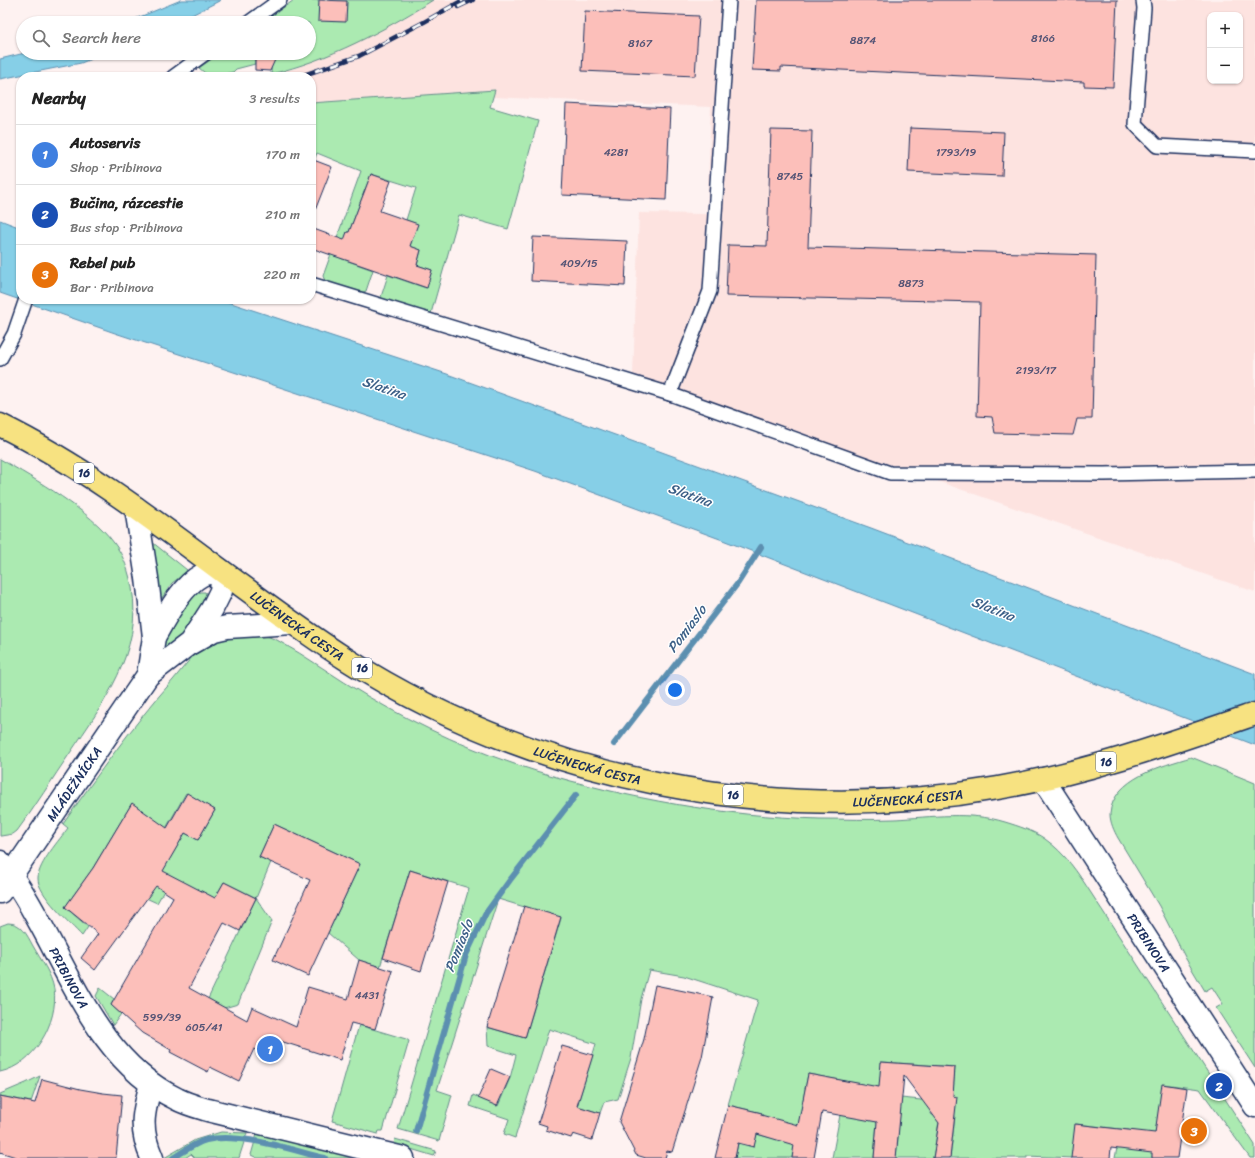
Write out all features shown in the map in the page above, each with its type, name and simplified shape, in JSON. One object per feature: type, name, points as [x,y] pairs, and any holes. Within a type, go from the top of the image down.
[{"type":"main road","name":"LUČENECKÁ CESTA","points":[[0,425],[29,440],[84,473],[136,508],[292,623],[349,661],[435,709],[477,728],[537,751],[645,781],[757,798],[846,801],[904,800],[952,795],[999,788],[1080,770],[1255,714]]},
{"type":"street","points":[[136,508],[147,578],[154,637],[148,675]]},
{"type":"street","points":[[154,637],[174,602],[187,588],[200,576],[220,570],[222,581],[221,591],[212,609],[190,643]]},
{"type":"street","points":[[148,675],[190,643],[214,630],[227,627],[292,623]]},
{"type":"street","name":"MLÁDEŽNÍCKA","points":[[4,876],[148,675]]},
{"type":"street","name":"PRIBINOVA","points":[[1043,779],[1255,1106]]},
{"type":"street","name":"PRIBINOVA","points":[[4,876],[93,1021],[110,1044],[151,1084],[177,1099],[208,1110],[403,1158]]},
{"type":"street","points":[[151,1084],[144,1109],[143,1129],[147,1146],[152,1158]]},
{"type":"lane","points":[[258,16],[280,0]]},
{"type":"lane","points":[[670,394],[710,291],[729,0]]},
{"type":"lane","points":[[1143,0],[1144,8],[1135,124],[1156,146],[1255,151]]},
{"type":"lane","points":[[180,72],[196,60]]},
{"type":"lane","points":[[316,286],[670,394],[890,473],[1104,474],[1255,472]]},
{"type":"lane","points":[[0,359],[14,334],[24,304]]},
{"type":"shaded area","points":[[433,0],[1255,0],[1255,592],[633,375],[639,213],[707,214],[711,107],[493,97],[494,90],[316,103],[316,72],[280,72],[293,69],[342,49],[407,16]]},
{"type":"green space","points":[[294,0],[433,0],[395,23],[335,53],[314,61],[278,72],[271,72],[272,60],[316,60],[316,16],[272,16]]},
{"type":"green space","points":[[210,60],[255,60],[255,64],[236,69],[233,72],[204,72],[199,68]]},
{"type":"green space","points":[[495,90],[490,107],[538,121],[508,229],[459,215],[430,317],[384,301],[381,297],[388,275],[426,288],[432,270],[417,265],[421,250],[410,246],[417,224],[406,220],[416,188],[371,174],[349,232],[347,232],[340,258],[373,270],[366,291],[361,293],[325,281],[323,276],[361,171],[317,153],[316,156],[316,103]]},
{"type":"green space","points":[[0,459],[62,496],[104,531],[118,548],[126,564],[132,588],[134,611],[132,633],[126,655],[118,676],[107,696],[17,831],[13,834],[1,836],[0,836]]},
{"type":"green space","points":[[147,538],[187,570],[187,572],[172,583],[162,598],[160,597]]},
{"type":"green space","points":[[201,592],[205,592],[207,595],[194,621],[175,643],[158,655],[175,619],[181,610],[187,602]]},
{"type":"green space","points":[[257,635],[277,640],[367,696],[428,729],[471,748],[514,764],[606,790],[641,798],[712,810],[784,817],[820,819],[886,819],[950,816],[978,817],[1005,822],[1036,834],[1045,839],[1059,851],[1081,878],[1255,1145],[1255,1158],[1250,1158],[1200,1089],[1163,1084],[1152,1158],[1115,1158],[1117,1148],[1129,1130],[1076,1124],[1072,1158],[1027,1156],[1027,1158],[950,1158],[955,1116],[951,1116],[955,1067],[882,1062],[874,1158],[832,1158],[840,1115],[870,1086],[808,1074],[792,1158],[735,1158],[738,1143],[753,1147],[757,1134],[768,1137],[762,1113],[728,1105],[758,1000],[684,976],[649,970],[641,999],[631,1058],[618,1099],[604,1102],[600,1113],[577,1106],[596,1044],[549,1029],[515,1138],[504,1134],[509,1119],[470,1106],[473,1095],[498,1106],[510,1078],[516,1055],[488,1046],[487,1027],[525,1038],[561,918],[498,899],[437,1090],[452,1095],[439,1141],[398,1129],[469,888],[410,870],[380,967],[359,960],[328,933],[360,864],[274,824],[259,857],[271,862],[256,898],[224,882],[215,898],[165,889],[157,903],[146,898],[185,833],[198,840],[215,810],[186,793],[139,876],[132,803],[93,868],[65,907],[88,927],[82,936],[49,900],[39,885],[38,878],[45,859],[68,828],[63,824],[103,768],[158,697],[199,651],[214,640],[233,636]]},
{"type":"green space","points":[[1191,757],[1255,783],[1255,1068],[1216,1008],[1223,1004],[1212,987],[1205,991],[1186,959],[1159,906],[1112,826],[1110,814],[1113,802],[1120,791],[1129,783],[1153,769]]},
{"type":"green space","points":[[256,898],[272,921],[238,1004],[224,1008],[208,999]]},
{"type":"green space","points":[[8,923],[20,927],[29,938],[51,978],[55,1002],[48,1028],[42,1040],[23,1061],[12,1068],[0,1072],[0,926]]},
{"type":"green space","points":[[100,988],[114,999],[111,1005],[121,1014],[113,1025],[96,996]]},
{"type":"green space","points":[[359,1025],[409,1041],[383,1131],[379,1131],[378,1134],[332,1121]]},
{"type":"green space","points":[[40,1076],[31,1102],[0,1096],[0,1094]]},
{"type":"green space","points":[[901,1098],[931,1101],[930,1112],[932,1115],[940,1115],[933,1158],[896,1158]]},
{"type":"green space","points":[[221,1132],[247,1133],[239,1158],[195,1158],[191,1154],[185,1158],[164,1158],[195,1140]]},
{"type":"green space","points":[[257,1134],[362,1158],[257,1158],[251,1155]]},
{"type":"green space","points":[[395,1139],[436,1151],[434,1156],[394,1144]]},
{"type":"water","points":[[181,0],[221,0],[190,16],[142,16]]},
{"type":"water","points":[[16,55],[16,60],[88,60],[81,63],[35,72],[16,72],[16,76],[0,79],[0,59]]},
{"type":"water","points":[[0,220],[16,226],[16,299],[0,293]]},
{"type":"water","name":"Slatina","points":[[32,304],[234,304],[447,374],[871,528],[1255,674],[1255,745],[720,539],[535,471],[115,333]]},
{"type":"building","points":[[319,0],[347,1],[346,22],[318,21]]},
{"type":"building","points":[[756,0],[1117,0],[1113,87],[1084,86],[1084,82],[781,67],[781,71],[752,70]]},
{"type":"building","points":[[585,11],[699,16],[695,76],[582,71]]},
{"type":"building","points":[[255,60],[275,60],[270,71],[255,70]]},
{"type":"building","points":[[566,104],[670,109],[666,200],[562,195]]},
{"type":"building","points":[[910,128],[1004,132],[1002,176],[908,172]]},
{"type":"building","points":[[771,130],[812,131],[808,247],[1096,255],[1092,419],[1077,419],[1073,435],[995,433],[992,417],[977,416],[980,302],[726,296],[728,245],[767,246]]},
{"type":"building","points":[[316,161],[332,167],[316,208]]},
{"type":"building","points":[[371,174],[391,181],[380,211],[418,224],[410,246],[421,250],[417,265],[432,270],[427,288],[316,250],[316,230],[344,240],[347,232],[349,232]]},
{"type":"building","points":[[533,237],[627,241],[625,286],[531,281]]},
{"type":"building","points":[[187,793],[215,810],[198,840],[185,833],[163,871],[215,898],[224,882],[256,898],[240,931],[224,923],[189,988],[247,1020],[252,1007],[296,1027],[308,987],[348,999],[359,960],[393,971],[375,1029],[351,1023],[340,1060],[277,1040],[270,1056],[254,1049],[239,1081],[210,1067],[208,1072],[170,1052],[171,1050],[142,1033],[111,1005],[173,897],[156,886],[95,970],[81,958],[98,934],[65,907],[93,868],[132,803],[167,828]]},
{"type":"building","points":[[274,824],[360,864],[308,976],[273,960],[310,880],[259,857]]},
{"type":"building","points":[[410,870],[448,882],[421,971],[383,958]]},
{"type":"building","points":[[524,906],[561,917],[525,1038],[487,1027]]},
{"type":"building","points":[[655,985],[713,997],[702,1057],[672,1152],[667,1151],[665,1158],[646,1158],[636,1155],[619,1122],[644,1039]]},
{"type":"building","points":[[562,1046],[593,1055],[577,1106],[600,1113],[592,1140],[573,1134],[571,1138],[546,1130],[547,1126],[538,1123]]},
{"type":"building","points":[[881,1062],[955,1067],[953,1096],[957,1097],[950,1158],[933,1158],[939,1123],[904,1076],[896,1158],[874,1158],[877,1122],[822,1112],[814,1158],[792,1158],[794,1145],[757,1134],[754,1147],[738,1143],[735,1158],[715,1158],[728,1105],[762,1113],[761,1115],[798,1125],[808,1074],[879,1087]]},
{"type":"building","points":[[491,1069],[510,1077],[497,1106],[478,1098]]},
{"type":"building","points":[[42,1079],[80,1089],[122,1095],[116,1158],[19,1158],[0,1152],[0,1096],[35,1103]]},
{"type":"building","points":[[1162,1084],[1187,1088],[1177,1158],[1152,1158],[1152,1153],[1111,1148],[1110,1158],[1071,1158],[1075,1124],[1155,1133]]},
{"type":"waterway","name":"Pomiaslo","points":[[614,744],[738,583],[761,547]]},
{"type":"waterway","name":"Pomiaslo","points":[[416,1131],[466,955],[486,913],[576,795]]},
{"type":"waterway","name":"Pomiaslo","points":[[173,1158],[202,1141],[219,1138],[234,1138],[265,1143],[325,1158]]},
{"type":"railway","points":[[313,72],[359,56],[463,0]]},
{"type":"railway","points":[[458,7],[473,0]]},
{"type":"place","name":"Autoservis","points":[[270,1049]]},
{"type":"place","name":"Bučina, rázcestie","points":[[1219,1086]]},
{"type":"place","name":"Rebel pub","points":[[1194,1131]]}]
